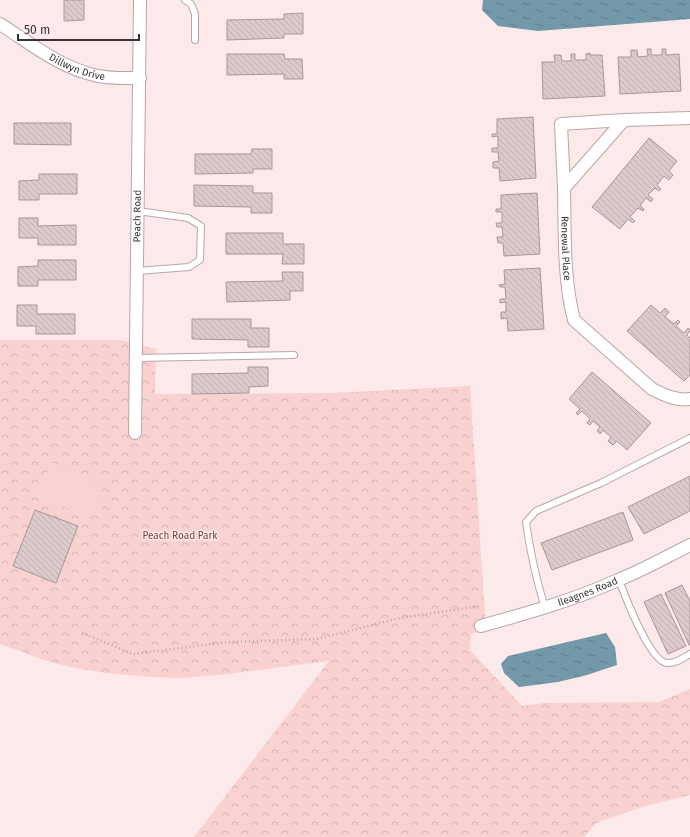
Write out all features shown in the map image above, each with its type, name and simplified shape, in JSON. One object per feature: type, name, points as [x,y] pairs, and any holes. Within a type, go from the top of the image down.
[{"type":"street","name":"Peach Road","points":[[135,433],[140,156],[140,0]]},
{"type":"street","name":"Dillwyn Drive","points":[[0,24],[62,63],[79,71],[96,76],[140,78]]},
{"type":"street","points":[[564,188],[624,120],[690,118]]},
{"type":"street","name":"Renewal Place","points":[[624,120],[561,124],[567,276],[570,304],[574,320],[652,389],[667,397],[676,399],[690,399]]},
{"type":"street","name":"Ileagnes Road","points":[[481,626],[545,608],[619,580],[690,545]]},
{"type":"lane","points":[[185,0],[191,4],[195,14],[195,40]]},
{"type":"lane","points":[[137,271],[189,267],[200,260],[201,226],[188,218],[138,211]]},
{"type":"lane","points":[[136,358],[294,354]]},
{"type":"lane","points":[[545,608],[530,554],[526,522],[536,511],[601,483],[690,438]]},
{"type":"lane","points":[[619,580],[649,647],[659,660],[666,663],[674,662],[690,654]]},
{"type":"path","points":[[82,632],[133,654],[229,642],[317,639],[400,618],[480,606]]},
{"type":"green space","name":"Peach Road Park","points":[[0,340],[120,340],[156,349],[155,394],[332,393],[470,386],[486,631],[471,634],[470,650],[522,706],[544,703],[659,702],[690,689],[690,795],[645,806],[596,823],[584,837],[194,837],[329,661],[219,675],[183,678],[153,677],[105,673],[66,666],[47,661],[0,644]]},
{"type":"green space","points":[[51,462],[105,484],[91,518],[37,496]]},
{"type":"water","points":[[483,0],[690,0],[690,19],[538,31],[498,26],[482,10]]},
{"type":"water","points":[[606,633],[615,647],[617,665],[587,675],[558,682],[519,687],[504,673],[501,664],[508,656]]},
{"type":"building","points":[[64,0],[84,0],[84,20],[64,21]]},
{"type":"building","points":[[303,13],[303,34],[284,34],[284,38],[227,40],[227,20],[284,19],[284,14]]},
{"type":"building","points":[[647,49],[651,49],[651,55],[662,55],[662,49],[666,49],[666,55],[679,54],[681,91],[620,94],[618,57],[631,57],[631,50],[637,50],[638,57],[648,56]]},
{"type":"building","points":[[590,53],[590,55],[602,55],[605,96],[543,99],[542,62],[555,62],[554,55],[561,55],[562,61],[571,61],[571,54],[575,54],[575,60],[586,60],[586,54]]},
{"type":"building","points":[[227,54],[284,54],[285,59],[302,59],[303,79],[284,79],[284,74],[227,75]]},
{"type":"building","points":[[533,117],[536,178],[500,181],[499,168],[493,168],[493,162],[499,161],[498,152],[492,152],[492,148],[498,148],[498,136],[492,137],[492,134],[497,134],[497,119]]},
{"type":"building","points":[[14,123],[71,123],[71,145],[14,144]]},
{"type":"building","points":[[649,138],[677,161],[669,171],[673,175],[669,180],[664,176],[657,185],[661,189],[659,191],[655,188],[648,195],[653,199],[651,202],[646,198],[640,206],[644,209],[643,211],[638,208],[630,217],[635,221],[633,223],[628,219],[620,229],[592,207]]},
{"type":"building","points":[[252,149],[272,149],[272,169],[253,169],[253,173],[195,174],[195,154],[251,154]]},
{"type":"building","points":[[39,174],[77,174],[77,194],[39,194],[39,200],[19,200],[19,181],[39,180]]},
{"type":"building","points":[[194,185],[253,186],[253,193],[272,193],[272,213],[251,213],[251,207],[194,206]]},
{"type":"building","points":[[537,193],[540,254],[504,256],[503,243],[498,243],[497,237],[503,237],[502,227],[497,227],[496,223],[502,223],[502,212],[496,212],[496,209],[501,209],[501,195]]},
{"type":"building","points":[[19,218],[38,218],[38,226],[76,225],[76,245],[38,245],[38,238],[19,238]]},
{"type":"building","points":[[226,233],[283,233],[283,244],[304,244],[304,264],[282,264],[283,254],[226,254]]},
{"type":"building","points":[[38,260],[76,260],[76,280],[38,280],[38,286],[18,286],[18,267],[38,266]]},
{"type":"building","points":[[540,268],[544,329],[508,331],[507,318],[501,319],[501,312],[506,312],[506,302],[500,303],[500,299],[506,299],[505,287],[500,287],[499,285],[505,284],[504,270]]},
{"type":"building","points":[[282,272],[303,272],[303,291],[290,291],[290,300],[227,302],[226,282],[283,281]]},
{"type":"building","points":[[17,305],[37,305],[37,314],[75,314],[75,334],[36,334],[36,326],[17,326]]},
{"type":"building","points":[[651,305],[660,313],[665,308],[669,312],[665,317],[674,324],[678,320],[680,322],[676,326],[684,333],[688,328],[690,330],[687,335],[690,338],[690,375],[684,381],[627,331]]},
{"type":"building","points":[[192,319],[251,319],[251,328],[269,328],[269,347],[248,347],[248,340],[192,339]]},
{"type":"building","points":[[248,367],[268,367],[268,386],[249,387],[249,393],[192,394],[192,374],[248,373]]},
{"type":"building","points":[[592,372],[651,423],[627,450],[617,441],[613,445],[610,443],[608,441],[611,437],[603,430],[600,434],[597,431],[600,427],[593,421],[590,425],[587,423],[590,419],[582,411],[578,415],[576,413],[580,409],[569,399]]},
{"type":"building","points":[[690,476],[690,511],[644,534],[628,507]]},
{"type":"building","points":[[35,510],[78,526],[56,583],[13,566]]},
{"type":"building","points":[[623,512],[633,540],[552,570],[541,543]]},
{"type":"building","points":[[682,585],[690,601],[690,645],[665,593]]},
{"type":"building","points":[[661,594],[686,646],[668,654],[644,602]]}]
